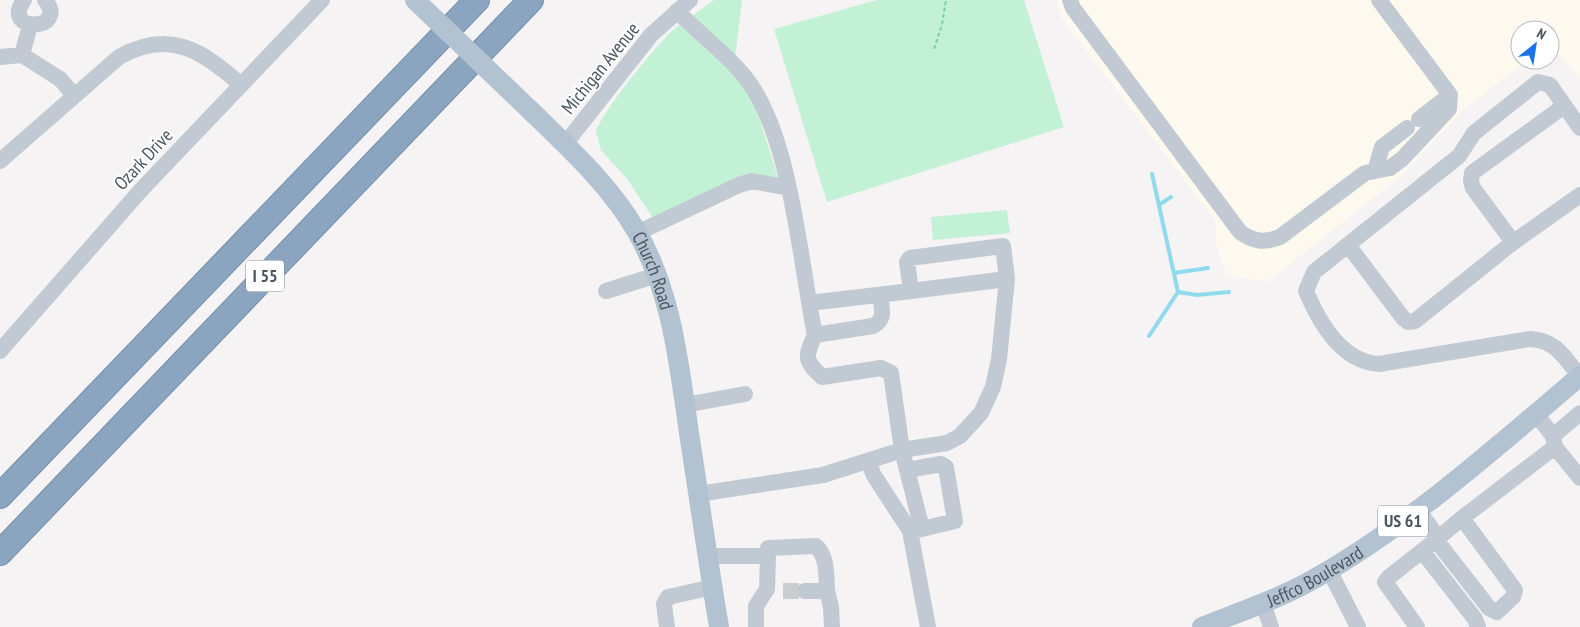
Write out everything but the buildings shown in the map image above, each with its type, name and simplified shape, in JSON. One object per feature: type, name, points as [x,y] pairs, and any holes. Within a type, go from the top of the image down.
[{"type":"highway","name":"I 55","points":[[0,496],[477,0]]},
{"type":"highway","name":"I 55","points":[[0,553],[531,0]]},
{"type":"main road","name":"Church Road","points":[[415,0],[565,144],[613,196],[637,232],[657,275],[671,320],[719,627]]},
{"type":"main road","name":"Jeffco Boulevard","points":[[1202,627],[1263,603],[1314,579],[1363,549],[1413,512],[1536,414],[1580,376]]},
{"type":"street","points":[[24,0],[20,5],[20,15],[25,23],[30,25],[40,25],[47,19],[50,10],[44,0]]},
{"type":"street","name":"Ozark Drive","points":[[0,351],[140,190],[322,0]]},
{"type":"street","name":"Michigan Avenue","points":[[565,144],[651,35],[690,0]]},
{"type":"street","points":[[1070,0],[1079,16],[1240,232],[1248,238],[1269,242],[1280,237],[1365,173],[1390,168],[1402,159],[1449,110],[1450,95],[1379,0]]},
{"type":"street","points":[[677,11],[746,78],[772,126],[789,188],[815,335],[807,353],[809,365],[822,377],[881,368],[885,368],[891,373],[916,530],[928,627]]},
{"type":"street","points":[[22,55],[30,25]]},
{"type":"street","points":[[0,161],[119,57],[140,47],[158,44],[182,46],[195,50],[220,66],[240,84]]},
{"type":"street","points":[[0,57],[22,55],[60,79],[74,95]]},
{"type":"street","points":[[1580,128],[1550,85],[1538,82],[1474,133],[1459,156],[1314,272],[1306,291],[1315,312],[1346,352],[1366,363],[1379,364],[1530,339],[1541,339],[1558,348],[1580,376]]},
{"type":"street","points":[[1375,171],[1382,147],[1450,95]]},
{"type":"street","points":[[1472,173],[1564,106]]},
{"type":"street","points":[[1459,156],[1472,173],[1473,188],[1510,238],[1511,244]]},
{"type":"street","points":[[637,232],[752,181],[789,188]]},
{"type":"street","points":[[1348,245],[1403,318],[1408,322],[1415,321],[1511,244],[1580,194]]},
{"type":"street","points":[[698,494],[823,475],[902,450],[953,441],[966,431],[982,413],[990,398],[997,369],[1007,279],[1004,249],[1001,245],[910,258],[907,262],[912,292]]},
{"type":"street","points":[[606,291],[657,275]]},
{"type":"street","points":[[809,303],[880,296],[1007,279]]},
{"type":"street","points":[[815,335],[873,326],[880,322],[883,315],[880,296]]},
{"type":"street","points":[[685,405],[745,394]]},
{"type":"street","points":[[1417,627],[1385,582],[1389,576],[1422,552],[1554,441],[1580,413]]},
{"type":"street","points":[[1536,414],[1580,478]]},
{"type":"street","points":[[869,461],[873,474],[916,530]]},
{"type":"street","points":[[907,470],[941,464],[946,467],[955,521],[916,530]]},
{"type":"street","points":[[1413,512],[1432,529],[1435,540],[1488,608],[1498,612],[1513,597],[1515,590],[1462,518]]},
{"type":"street","points":[[756,627],[756,606],[775,590],[768,548],[816,546],[821,550],[824,561],[827,591],[831,606],[832,627]]},
{"type":"street","points":[[1422,552],[1475,619],[1478,627]]},
{"type":"street","points":[[708,556],[768,556]]},
{"type":"street","points":[[1328,570],[1358,627]]},
{"type":"street","points":[[667,627],[664,604],[668,597],[712,588]]},
{"type":"street","points":[[805,591],[827,591]]},
{"type":"street","points":[[1263,603],[1271,627]]},
{"type":"path","points":[[934,49],[946,0]]},
{"type":"shaded area","points":[[1057,0],[1580,0],[1580,78],[1560,56],[1560,20],[1510,20],[1510,70],[1514,70],[1462,111],[1399,178],[1267,282],[1226,275],[1216,244],[1215,221],[1061,17]]},
{"type":"green space","points":[[714,0],[742,0],[735,58],[692,16]]},
{"type":"green space","points":[[877,0],[1024,0],[1064,127],[827,202],[774,29]]},
{"type":"green space","points":[[680,25],[739,78],[756,108],[779,181],[653,218],[628,180],[601,150],[596,132],[608,110],[634,75],[661,42]]},
{"type":"green space","points":[[1007,210],[1010,233],[933,240],[931,217]]},
{"type":"waterway","points":[[1149,336],[1178,292],[1152,174]]},
{"type":"waterway","points":[[1159,205],[1171,197]]},
{"type":"waterway","points":[[1174,273],[1208,268]]},
{"type":"waterway","points":[[1178,292],[1197,295],[1229,292]]},
{"type":"tunnel","points":[[783,591],[805,591]]}]
